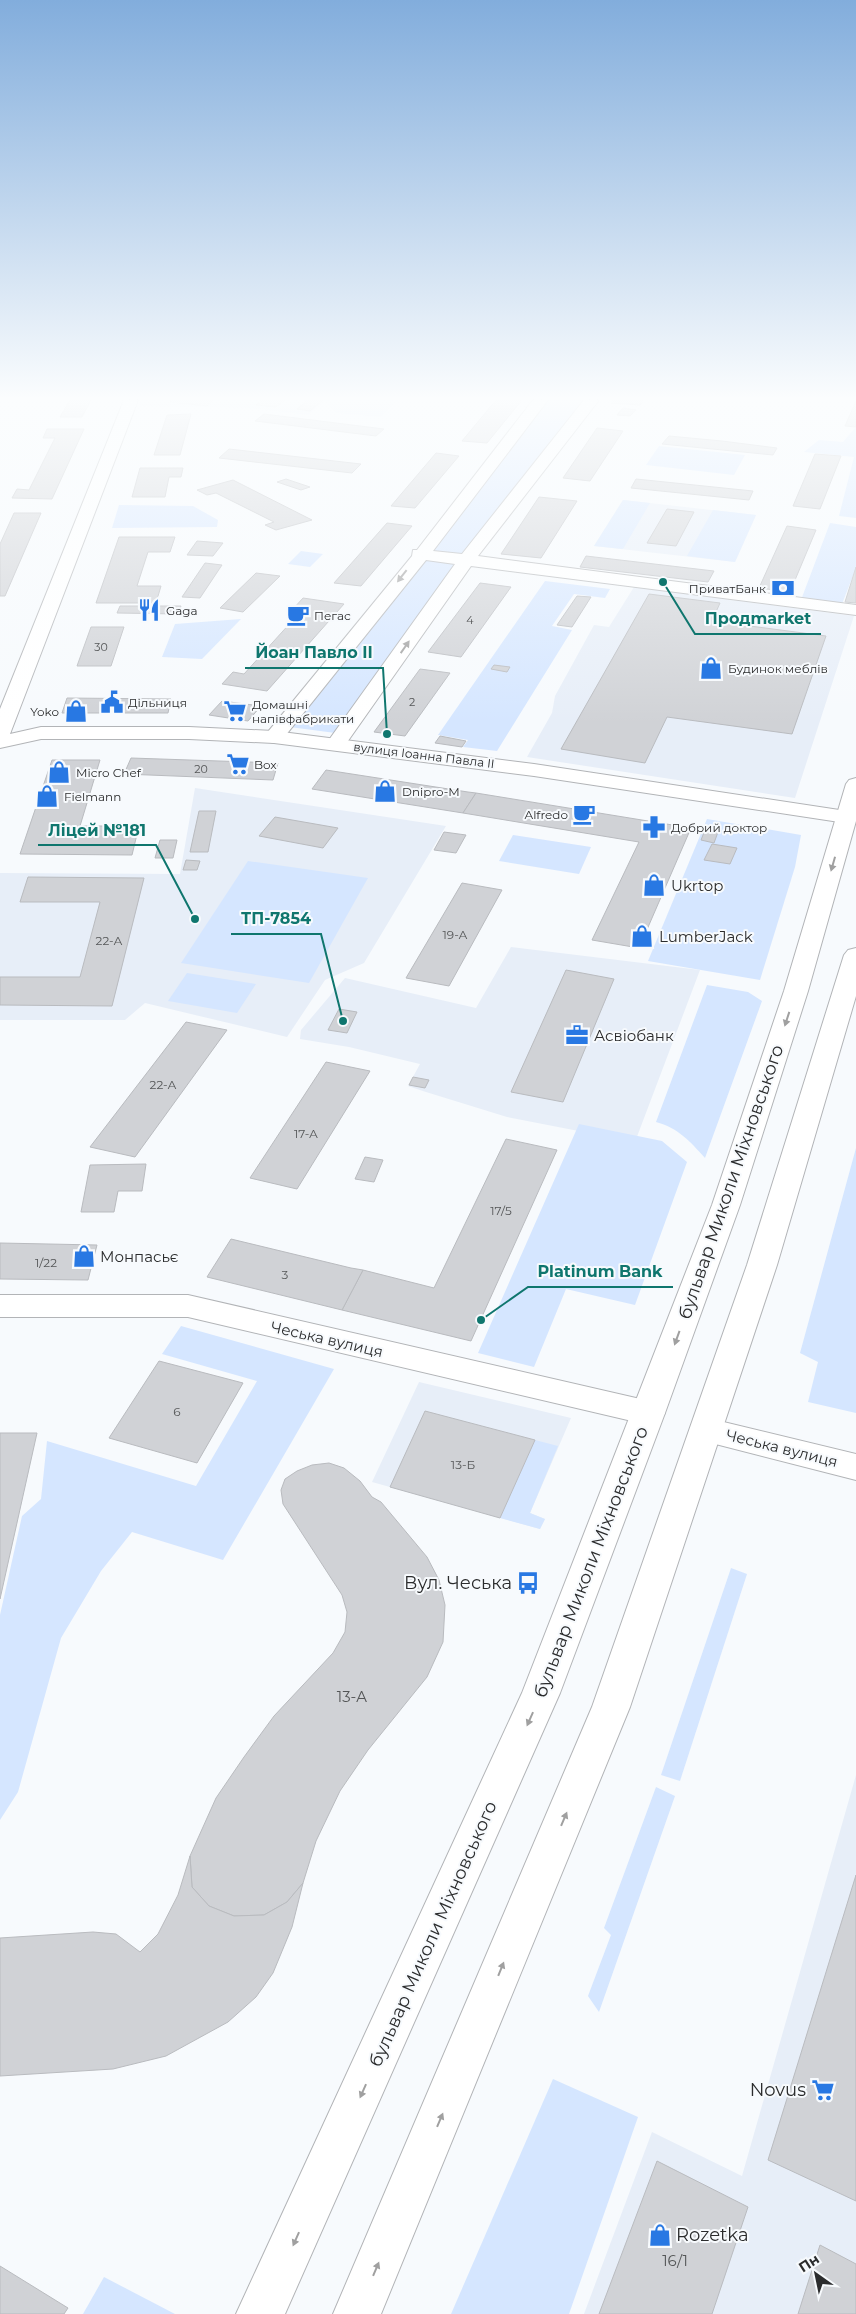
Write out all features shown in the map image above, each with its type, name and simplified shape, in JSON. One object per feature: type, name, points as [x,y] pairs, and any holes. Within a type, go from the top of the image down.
[{"type":"main road","points":[[0,734],[89,508]]},
{"type":"main road","points":[[274,737],[458,508]]},
{"type":"main road","points":[[336,744],[467,559],[507,508]]},
{"type":"main road","points":[[419,554],[856,610]]},
{"type":"main road","name":"вулиця Іоанна Павла II","points":[[0,742],[42,733],[236,734],[274,737],[534,770],[846,817]]},
{"type":"main road","name":"бульвар Миколи Міхновського","points":[[260,2314],[290,2253],[541,1693],[649,1413],[726,1206],[796,991],[856,784]]},
{"type":"main road","points":[[356,2314],[446,2105],[611,1706],[762,1265],[856,955]]},
{"type":"main road","name":"Чеська вулиця","points":[[0,1306],[188,1306],[649,1413]]},
{"type":"main road","name":"Чеська вулиця","points":[[707,1430],[856,1467]]},
{"type":"shaded area","points":[[118,508],[197,508],[218,520],[217,527],[112,528]]},
{"type":"shaded area","points":[[455,508],[511,508],[343,734],[282,726]]},
{"type":"shaded area","points":[[618,508],[694,508],[756,515],[735,562],[594,546]]},
{"type":"shaded area","points":[[618,508],[647,508],[623,549],[594,546]]},
{"type":"shaded area","points":[[841,508],[856,508],[856,518],[839,516]]},
{"type":"shaded area","points":[[713,510],[756,515],[735,562],[687,556]]},
{"type":"shaded area","points":[[830,523],[856,527],[856,568],[842,604],[801,600]]},
{"type":"shaded area","points":[[301,551],[323,554],[310,567],[288,564]]},
{"type":"shaded area","points":[[545,581],[610,589],[605,598],[574,594],[552,626],[572,630],[497,751],[463,747],[468,740],[438,735]]},
{"type":"shaded area","points":[[634,587],[854,616],[795,798],[527,757],[552,713],[555,696],[594,625],[609,627]]},
{"type":"shaded area","points":[[241,619],[202,659],[162,657],[175,624]]},
{"type":"shaded area","points":[[195,788],[446,826],[364,963],[325,980],[287,1037],[145,1003],[125,1020],[0,1020],[0,873],[180,874]]},
{"type":"shaded area","points":[[707,819],[801,835],[795,867],[760,980],[648,961]]},
{"type":"shaded area","points":[[513,835],[591,847],[579,874],[499,861]]},
{"type":"shaded area","points":[[248,861],[368,878],[309,983],[181,963]]},
{"type":"shaded area","points":[[511,947],[700,970],[635,1142],[507,1117],[408,1086],[420,1064],[349,1047],[300,1039],[301,1030],[345,978],[476,1008]]},
{"type":"shaded area","points":[[187,973],[256,984],[237,1013],[168,1001]]},
{"type":"shaded area","points":[[707,985],[748,992],[762,1001],[705,1158],[683,1136],[671,1128],[656,1122]]},
{"type":"shaded area","points":[[579,1124],[662,1141],[687,1162],[635,1305],[566,1289],[534,1367],[478,1353]]},
{"type":"shaded area","points":[[856,1148],[856,1413],[808,1402],[818,1362],[800,1353]]},
{"type":"shaded area","points":[[181,1326],[334,1369],[223,1560],[132,1532],[101,1571],[61,1638],[18,1792],[0,1820],[0,1615],[22,1516],[41,1499],[47,1441],[196,1486],[257,1381],[162,1354]]},
{"type":"shaded area","points":[[419,1382],[571,1418],[530,1513],[545,1519],[540,1529],[372,1482]]},
{"type":"shaded area","points":[[535,1440],[558,1446],[530,1513],[545,1519],[540,1529],[500,1518]]},
{"type":"shaded area","points":[[731,1568],[747,1574],[680,1781],[661,1775]]},
{"type":"shaded area","points":[[856,1775],[856,2314],[584,2314],[652,2132],[742,2176]]},
{"type":"shaded area","points":[[656,1787],[675,1796],[599,2012],[588,1996],[611,1935],[604,1928]]},
{"type":"shaded area","points":[[553,2079],[638,2117],[569,2314],[451,2314]]},
{"type":"shaded area","points":[[104,2277],[175,2314],[83,2314]]},
{"type":"building","points":[[246,508],[288,508],[312,520],[276,530],[265,525],[274,522]]},
{"type":"building","points":[[532,508],[573,508],[541,558],[501,554]]},
{"type":"building","points":[[667,509],[694,512],[676,546],[647,543]]},
{"type":"building","points":[[14,513],[41,513],[5,596],[0,596],[0,544]]},
{"type":"building","points":[[387,523],[412,526],[361,586],[334,583]]},
{"type":"building","points":[[787,526],[816,530],[790,592],[759,588]]},
{"type":"building","points":[[119,537],[175,537],[170,552],[148,552],[137,586],[161,586],[156,603],[96,603]]},
{"type":"building","points":[[197,541],[223,543],[213,556],[187,555]]},
{"type":"building","points":[[586,556],[714,571],[708,582],[580,567]]},
{"type":"building","points":[[205,563],[222,565],[200,598],[182,597]]},
{"type":"building","points":[[856,567],[856,603],[845,602]]},
{"type":"building","points":[[256,573],[280,576],[243,612],[220,608]]},
{"type":"building","points":[[480,583],[511,587],[461,657],[428,652]]},
{"type":"building","name":"Будинок меблів","points":[[649,594],[720,603],[712,621],[826,636],[792,734],[667,717],[645,763],[561,749]]},
{"type":"building","points":[[577,596],[591,597],[572,627],[557,625]]},
{"type":"building","points":[[303,598],[344,604],[267,691],[222,684],[233,672],[244,674],[302,610],[293,609]]},
{"type":"building","name":"Gaga","points":[[120,606],[181,606],[178,614],[117,613]]},
{"type":"building","points":[[91,627],[124,627],[111,666],[77,666]]},
{"type":"building","points":[[494,665],[510,667],[507,672],[491,669]]},
{"type":"building","points":[[420,669],[450,673],[405,736],[374,732]]},
{"type":"building","points":[[67,698],[171,699],[168,713],[62,713]]},
{"type":"building","name":"Домашні напівфабрикати","points":[[222,701],[261,706],[248,721],[209,715]]},
{"type":"building","points":[[440,736],[466,741],[462,747],[435,743]]},
{"type":"building","points":[[131,758],[278,763],[273,780],[124,774]]},
{"type":"building","points":[[52,760],[100,760],[80,826],[139,826],[132,855],[20,854]]},
{"type":"building","points":[[326,770],[476,793],[463,813],[312,789]]},
{"type":"building","points":[[476,793],[691,828],[639,948],[592,940],[639,842],[463,813]]},
{"type":"building","points":[[199,811],[216,811],[208,852],[190,852]]},
{"type":"building","points":[[275,817],[338,828],[323,848],[259,836]]},
{"type":"building","points":[[705,830],[718,832],[714,843],[701,840]]},
{"type":"building","points":[[444,832],[466,835],[456,853],[434,850]]},
{"type":"building","points":[[160,840],[177,840],[173,858],[155,858]]},
{"type":"building","points":[[712,844],[737,848],[730,864],[704,860]]},
{"type":"building","points":[[186,860],[200,861],[197,870],[183,870]]},
{"type":"building","points":[[28,877],[144,878],[112,1006],[0,1005],[0,977],[80,977],[100,902],[20,902]]},
{"type":"building","points":[[462,883],[502,890],[449,986],[406,978]]},
{"type":"building","points":[[566,970],[614,979],[563,1102],[511,1092]]},
{"type":"building","points":[[339,1009],[357,1012],[347,1033],[328,1030]]},
{"type":"building","points":[[186,1022],[227,1030],[135,1157],[90,1147]]},
{"type":"building","points":[[326,1062],[370,1071],[297,1189],[250,1178]]},
{"type":"building","points":[[413,1077],[429,1080],[425,1088],[409,1085]]},
{"type":"building","points":[[506,1139],[557,1150],[471,1341],[342,1310],[363,1270],[434,1288]]},
{"type":"building","points":[[365,1157],[383,1160],[374,1182],[355,1179]]},
{"type":"building","points":[[146,1164],[142,1191],[118,1191],[114,1212],[81,1212],[90,1165]]},
{"type":"building","points":[[231,1239],[363,1270],[342,1310],[207,1277]]},
{"type":"building","points":[[0,1243],[97,1245],[88,1280],[0,1279]]},
{"type":"building","points":[[159,1361],[243,1383],[197,1463],[109,1438]]},
{"type":"building","points":[[425,1411],[535,1440],[500,1518],[390,1487]]},
{"type":"building","points":[[0,1433],[37,1433],[0,1599]]},
{"type":"building","points":[[329,1463],[344,1468],[360,1481],[372,1497],[381,1502],[427,1557],[439,1580],[445,1605],[443,1642],[427,1677],[368,1750],[340,1791],[316,1841],[303,1883],[287,1902],[264,1915],[234,1916],[209,1906],[192,1887],[190,1856],[216,1798],[244,1757],[274,1716],[333,1653],[345,1632],[347,1612],[342,1595],[283,1504],[281,1490],[285,1479],[297,1471],[312,1465]]},
{"type":"building","points":[[190,1856],[192,1887],[209,1906],[234,1916],[264,1915],[287,1902],[303,1883],[292,1927],[273,1973],[256,1997],[228,2022],[166,2056],[113,2069],[0,2076],[0,1938],[93,1932],[116,1934],[140,1952],[158,1934],[178,1895]]},
{"type":"building","name":"Novus","points":[[856,1875],[856,2201],[768,2160]]},
{"type":"building","points":[[657,2161],[748,2207],[712,2314],[599,2314]]},
{"type":"building","points":[[820,2245],[856,2264],[856,2314],[798,2314]]},
{"type":"building","points":[[0,2266],[68,2308],[64,2314],[0,2314]]},
{"type":"place","name":"Продmarket","points":[[663,582]]},
{"type":"place","name":"ПриватБанк","points":[[783,588]]},
{"type":"place","name":"Gaga","points":[[149,610]]},
{"type":"place","name":"Пегас","points":[[298,615]]},
{"type":"place","name":"Будинок меблів","points":[[711,668]]},
{"type":"place","name":"Дільниця","points":[[112,702]]},
{"type":"place","name":"Yoko","points":[[76,711]]},
{"type":"place","name":"Домашні напівфабрикати","points":[[235,711]]},
{"type":"place","name":"Йоан Павло II","points":[[387,734]]},
{"type":"place","name":"Box","points":[[238,764]]},
{"type":"place","name":"Micro Chef","points":[[59,772]]},
{"type":"place","name":"Dnipro-M","points":[[385,791]]},
{"type":"place","name":"Fielmann","points":[[47,796]]},
{"type":"place","name":"Alfredo","points":[[584,814]]},
{"type":"place","name":"Добрий доктор","points":[[654,827]]},
{"type":"place","name":"Ukrtop","points":[[654,885]]},
{"type":"place","name":"Ліцей №181","points":[[195,919]]},
{"type":"place","name":"LumberJack","points":[[642,936]]},
{"type":"place","name":"ТП-7854","points":[[343,1021]]},
{"type":"place","name":"Асвіобанк","points":[[577,1035]]},
{"type":"place","name":"Монпасьє","points":[[84,1256]]},
{"type":"place","name":"Platinum Bank","points":[[481,1320]]},
{"type":"place","name":"Вул. Чеська","points":[[528,1583]]},
{"type":"place","name":"Novus","points":[[823,2090]]},
{"type":"place","name":"Rozetka","points":[[660,2235]]}]
